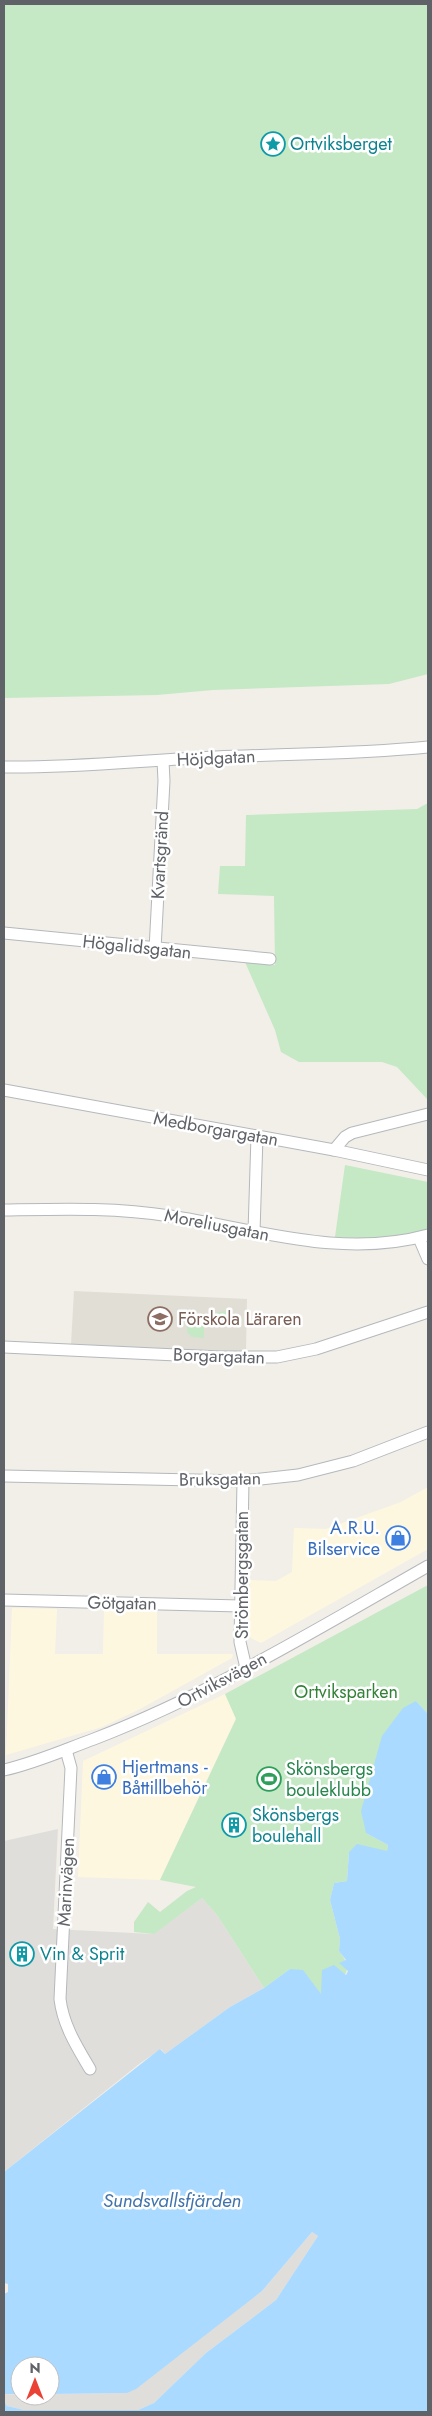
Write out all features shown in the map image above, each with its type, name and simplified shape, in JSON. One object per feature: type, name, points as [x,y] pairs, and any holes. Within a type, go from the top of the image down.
[{"type":"street","name":"Höjdgatan","points":[[4,767],[163,762],[214,757],[381,751],[428,747]]},
{"type":"street","name":"Kvartsgränd","points":[[155,949],[164,781],[163,762]]},
{"type":"street","name":"Högalidsgatan","points":[[4,933],[270,960]]},
{"type":"street","name":"Medborgargatan","points":[[4,1090],[334,1150],[428,1170]]},
{"type":"street","points":[[334,1150],[352,1133],[428,1114]]},
{"type":"street","points":[[254,1232],[257,1136]]},
{"type":"street","name":"Moreliusgatan","points":[[4,1210],[115,1210],[171,1216],[314,1243],[385,1244],[423,1236]]},
{"type":"street","points":[[423,1236],[428,1259]]},
{"type":"street","name":"Borgargatan","points":[[4,1347],[220,1357],[278,1357],[316,1349],[428,1312]]},
{"type":"street","name":"Bruksgatan","points":[[4,1476],[243,1481],[298,1475],[353,1461],[428,1432]]},
{"type":"street","name":"Strömbergsgatan","points":[[243,1481],[240,1642],[246,1668]]},
{"type":"street","name":"Ortviksvägen","points":[[4,1770],[66,1750],[160,1712],[246,1668],[428,1566]]},
{"type":"street","name":"Götgatan","points":[[4,1600],[240,1606]]},
{"type":"street","name":"Marinvägen","points":[[66,1750],[72,1768],[60,1999],[62,2011],[73,2041],[90,2069]]},
{"type":"shaded area","name":"Förskola Läraren","points":[[74,1291],[247,1299],[246,1352],[71,1344]]},
{"type":"shaded area","points":[[428,1487],[428,1549],[261,1643],[251,1638],[248,1632],[250,1580],[276,1581],[292,1572],[294,1528],[326,1529],[401,1502]]},
{"type":"shaded area","points":[[12,1608],[57,1609],[55,1654],[103,1654],[104,1610],[157,1612],[157,1654],[233,1654],[232,1658],[140,1709],[102,1727],[6,1755]]},
{"type":"shaded area","points":[[225,1694],[236,1718],[160,1880],[78,1877],[83,1761]]},
{"type":"shaded area","points":[[58,1829],[53,1929],[153,1934],[202,1898],[217,1915],[264,1988],[230,2007],[165,2054],[161,2049],[139,2064],[4,2172],[4,1841]]},
{"type":"shaded area","points":[[312,2232],[318,2236],[276,2300],[206,2353],[154,2403],[138,2410],[24,2410],[7,2406],[4,2401],[4,2394],[10,2394],[10,2406],[60,2406],[60,2394],[126,2393],[262,2291]]},
{"type":"green space","points":[[4,4],[428,4],[428,674],[389,684],[213,690],[157,695],[4,698]]},
{"type":"green space","points":[[428,803],[428,1100],[397,1067],[382,1062],[299,1062],[281,1052],[275,1030],[245,962],[275,965],[274,896],[218,894],[220,866],[245,866],[246,815],[417,809]]},
{"type":"green space","points":[[345,1165],[428,1182],[428,1230],[383,1239],[335,1237]]},
{"type":"green space","points":[[229,1310],[232,1323],[219,1324],[215,1316],[210,1317],[211,1325],[204,1327],[204,1338],[192,1337],[187,1332],[187,1323],[190,1319]]},
{"type":"green space","name":"Ortviksparken","points":[[428,1585],[428,1714],[416,1701],[366,1833],[388,1845],[387,1852],[349,1852],[347,1881],[334,1883],[330,1900],[340,1939],[339,1951],[347,1966],[344,1976],[340,1981],[322,1995],[290,1969],[264,1988],[217,1915],[202,1898],[154,1934],[134,1932],[134,1922],[148,1902],[160,1912],[187,1891],[196,1887],[160,1880],[236,1719],[225,1694]]},
{"type":"water","name":"Sundsvallsfjärden","points":[[416,1701],[428,1714],[428,2412],[4,2412],[4,2401],[7,2406],[24,2410],[138,2410],[154,2403],[206,2353],[276,2300],[318,2236],[312,2232],[262,2291],[136,2389],[127,2393],[60,2394],[60,2356],[10,2356],[10,2394],[4,2394],[4,2294],[8,2292],[8,2284],[4,2283],[4,2172],[160,2049],[165,2054],[230,2007],[264,1988],[290,1969],[303,1970],[321,1994],[322,1970],[334,1965],[346,1975],[348,1971],[339,1963],[346,1960],[339,1951],[340,1939],[330,1900],[334,1883],[347,1881],[349,1852],[357,1844],[387,1851],[388,1845],[366,1833],[361,1811],[382,1736],[403,1708]]},
{"type":"place","name":"Ortviksberget","points":[[273,144]]},
{"type":"place","name":"Förskola Läraren","points":[[160,1319]]},
{"type":"place","name":"A.R.U. Bilservice","points":[[398,1538]]},
{"type":"place","name":"Hjertmans - Båttillbehör","points":[[104,1777]]},
{"type":"place","name":"Skönsbergs bouleklubb","points":[[269,1779]]},
{"type":"place","name":"Skönsbergs boulehall","points":[[234,1825]]},
{"type":"place","name":"Vin & Sprit","points":[[22,1954]]}]
